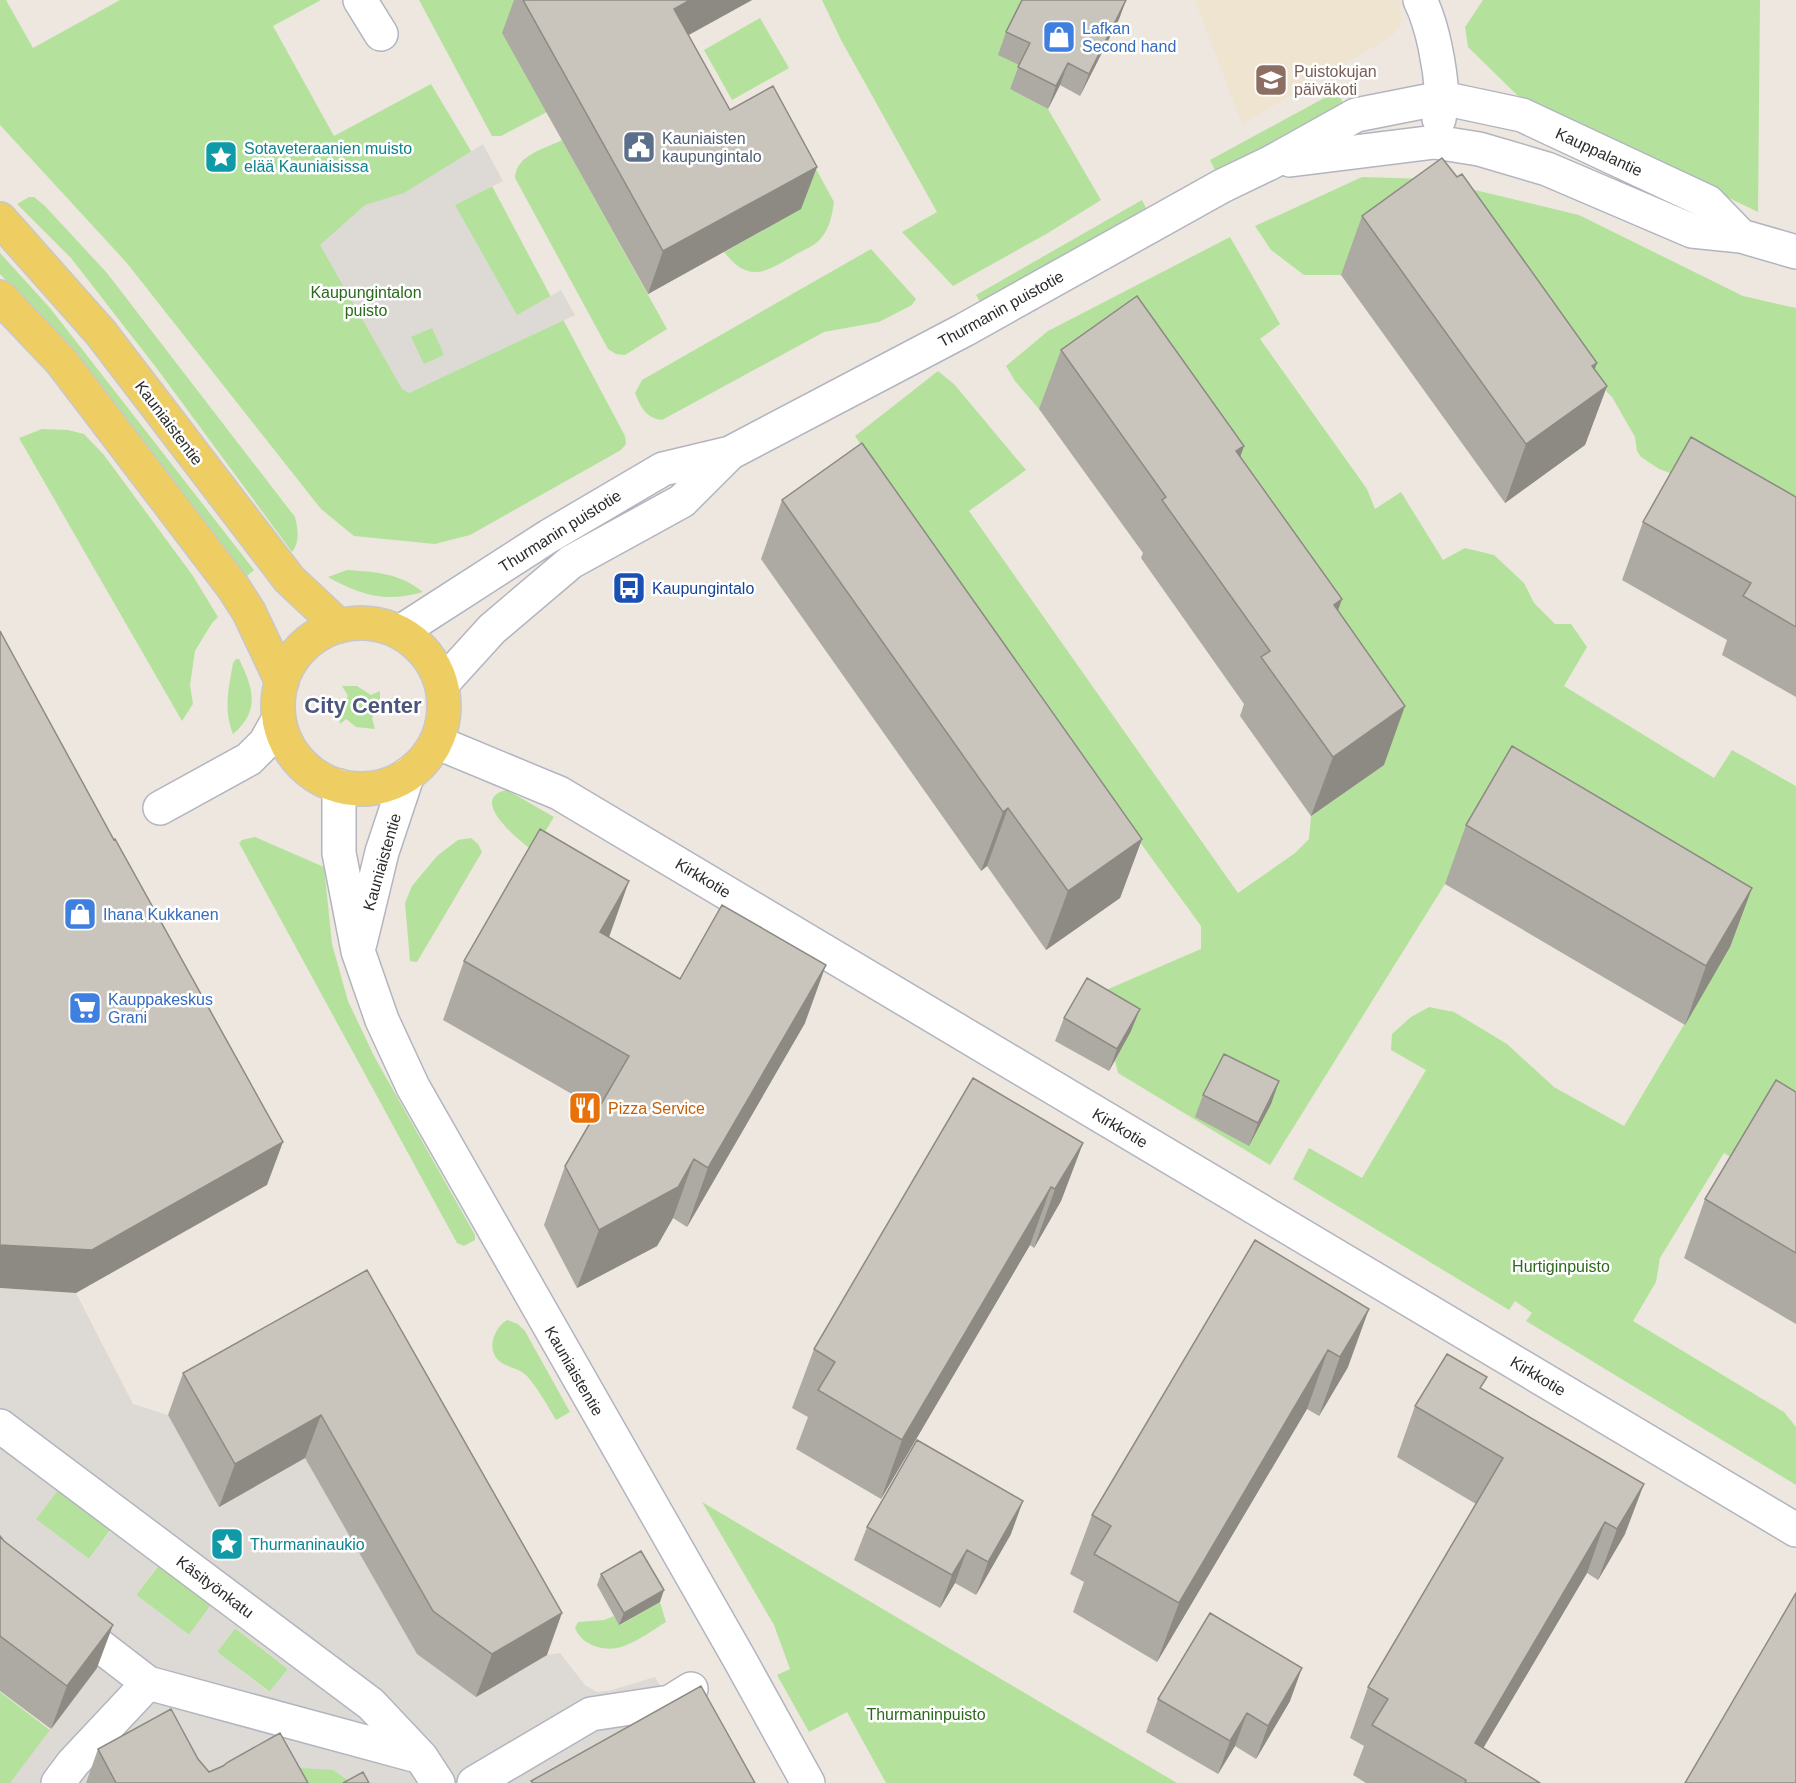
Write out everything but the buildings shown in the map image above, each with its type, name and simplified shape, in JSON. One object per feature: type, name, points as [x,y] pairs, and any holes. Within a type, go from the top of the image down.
[{"type":"main road","name":"Kauniaistentie","points":[[0,219],[100,333],[289,579],[339,626]]},
{"type":"main road","points":[[0,297],[62,361],[233,587],[249,612],[282,682]]},
{"type":"main road","points":[[369,623],[400,632],[414,641],[426,654],[442,684],[443,723],[436,742],[424,760],[408,774],[392,783],[375,788],[357,789],[339,786],[316,775],[298,759],[288,746],[278,720],[282,682],[294,657],[314,638],[339,626],[369,623]]},
{"type":"street","points":[[360,0],[381,34]]},
{"type":"street","points":[[1420,0],[1427,13],[1442,98],[1435,142]]},
{"type":"street","name":"Thurmanin puistotie","points":[[400,632],[549,536],[663,469],[730,453],[964,330],[1222,186],[1270,163],[1356,115],[1442,98]]},
{"type":"street","name":"Kauppalantie","points":[[1442,98],[1522,115],[1708,202],[1741,236]]},
{"type":"street","name":"Thurmanin puistotie","points":[[1270,163],[1435,142]]},
{"type":"street","name":"Kauppalantie","points":[[1435,142],[1479,149],[1547,169],[1692,231],[1741,236],[1796,252]]},
{"type":"street","name":"Thurmanin puistotie","points":[[442,684],[492,629],[571,562],[682,501],[730,453]]},
{"type":"street","points":[[160,808],[249,759],[265,743],[278,720]]},
{"type":"street","name":"Kirkkotie","points":[[436,742],[559,793],[1796,1530]]},
{"type":"street","name":"Kauniaistentie","points":[[358,951],[382,852],[408,774]]},
{"type":"street","name":"Kauniaistentie","points":[[339,786],[339,853],[358,951],[382,1020],[413,1087],[808,1783]]},
{"type":"street","name":"Käsityönkatu","points":[[0,1426],[371,1704],[430,1770]]},
{"type":"street","points":[[0,1569],[148,1683],[430,1770]]},
{"type":"street","points":[[148,1683],[170,1722]]},
{"type":"street","points":[[58,1783],[73,1763],[148,1683]]},
{"type":"street","points":[[474,1783],[591,1714],[670,1702],[691,1689]]},
{"type":"shaded area","name":"Puistokujan päiväkoti","points":[[1195,0],[1400,0],[1401,23],[1392,36],[1242,124]]},
{"type":"shaded area","points":[[483,144],[503,181],[455,205],[517,315],[561,290],[575,315],[409,393],[402,389],[320,245],[365,205],[404,193]],"holes":[[[432,328],[444,355],[424,364],[411,337]]]},
{"type":"shaded area","name":"Thurmaninaukio","points":[[0,1288],[76,1293],[133,1404],[168,1415],[219,1506],[305,1458],[547,1655],[560,1653],[585,1685],[597,1692],[612,1690],[655,1677],[686,1729],[588,1783],[352,1783],[333,1770],[268,1766],[238,1783],[10,1783],[105,1657],[0,1578]],"holes":[[[59,1489],[111,1530],[89,1559],[36,1519]],[[158,1565],[211,1605],[189,1635],[136,1595]],[[235,1628],[288,1669],[269,1692],[217,1652]]]},
{"type":"green space","name":"Kaupungintalon puisto","points":[[0,0],[6,0],[33,48],[120,0],[321,0],[273,26],[334,136],[431,84],[492,186],[625,436],[626,444],[621,450],[470,535],[435,544],[354,536],[321,509],[126,262],[0,125]]},
{"type":"green space","points":[[419,0],[520,0],[547,112],[501,136],[492,136]]},
{"type":"green space","points":[[822,0],[1026,0],[1021,66],[1010,89],[1048,109],[1101,200],[1048,233],[953,286],[902,232],[937,212],[841,40]]},
{"type":"green space","points":[[1483,0],[1760,0],[1758,212],[1517,95],[1468,47],[1465,27]]},
{"type":"green space","points":[[760,18],[789,68],[732,100],[704,50]]},
{"type":"green space","points":[[1337,91],[1344,105],[1217,174],[1210,160]]},
{"type":"green space","points":[[783,108],[834,202],[832,212],[827,229],[817,242],[766,270],[750,271],[733,262],[724,252],[801,209]]},
{"type":"green space","points":[[562,140],[667,329],[625,355],[616,354],[608,349],[515,178],[520,164],[526,158]]},
{"type":"green space","points":[[1362,177],[1429,179],[1579,215],[1743,296],[1796,308],[1796,583],[1739,498],[1659,469],[1641,457],[1637,451],[1635,437],[1612,397],[1569,353],[1420,217],[1341,275],[1304,275],[1271,250],[1255,226]]},
{"type":"green space","points":[[29,197],[34,197],[44,205],[107,273],[295,517],[297,540],[292,552],[158,370],[71,258],[17,204]]},
{"type":"green space","points":[[1142,200],[1146,208],[980,302],[976,295]]},
{"type":"green space","name":"Hurtiginpuisto","points":[[1230,237],[1280,324],[1260,339],[1367,489],[1375,509],[1401,492],[1443,560],[1465,548],[1494,555],[1524,583],[1534,603],[1555,624],[1571,624],[1587,647],[1564,686],[1714,778],[1732,750],[1796,786],[1796,1163],[1740,1163],[1724,1153],[1660,1258],[1656,1282],[1633,1321],[1784,1412],[1796,1427],[1796,1485],[1526,1321],[1532,1313],[1515,1301],[1509,1310],[1293,1179],[1309,1148],[1362,1178],[1426,1070],[1391,1050],[1392,1034],[1411,1017],[1429,1007],[1454,1012],[1507,1044],[1554,1087],[1624,1126],[1730,947],[1491,805],[1445,884],[1270,1165],[1118,1073],[1099,993],[1201,949],[1201,926],[1037,701],[855,436],[938,371],[954,384],[1026,470],[969,511],[1238,893],[1295,853],[1309,839],[1311,816],[1384,765],[1039,409],[1015,381],[1006,366],[1048,331]]},
{"type":"green space","points":[[871,249],[916,299],[912,305],[879,322],[824,332],[662,420],[648,415],[642,408],[635,393],[642,380]]},
{"type":"green space","points":[[0,253],[50,308],[254,570],[242,580],[41,317],[0,274]]},
{"type":"green space","points":[[42,429],[68,430],[84,434],[104,455],[193,576],[218,617],[195,651],[190,685],[193,704],[182,721],[19,438]]},
{"type":"green space","points":[[347,570],[396,577],[423,592],[385,597],[362,593],[328,577]]},
{"type":"green space","points":[[239,659],[244,670],[252,698],[248,716],[233,734],[228,716],[228,698],[233,663]]},
{"type":"green space","points":[[342,686],[357,686],[371,695],[380,691],[380,707],[372,718],[375,729],[356,727],[346,719],[340,724],[339,709],[348,696]]},
{"type":"green space","points":[[507,790],[554,817],[533,851],[508,829],[494,810],[492,801],[496,794]]},
{"type":"green space","points":[[255,837],[324,867],[332,944],[348,1001],[374,1056],[475,1235],[475,1240],[464,1246],[457,1243],[239,843]]},
{"type":"green space","points":[[471,838],[482,852],[417,962],[410,961],[405,903],[412,886],[437,856],[458,840]]},
{"type":"green space","points":[[507,1320],[518,1324],[525,1331],[570,1412],[556,1420],[527,1376],[502,1363],[494,1355],[492,1344],[494,1338],[499,1328]]},
{"type":"green space","points":[[58,1489],[111,1529],[89,1559],[35,1519]]},
{"type":"green space","name":"Thurmaninpuisto","points":[[702,1502],[1177,1783],[886,1783],[847,1712],[809,1732],[777,1675],[790,1669],[774,1625]]},
{"type":"green space","points":[[159,1565],[211,1605],[189,1635],[136,1595]]},
{"type":"green space","points":[[660,1602],[666,1622],[624,1646],[610,1649],[595,1646],[583,1639],[575,1628],[578,1622],[604,1620],[614,1616],[620,1625]]},
{"type":"green space","points":[[235,1628],[288,1669],[270,1692],[217,1652]]},
{"type":"green space","points":[[0,1692],[50,1730],[86,1783],[0,1783]]},
{"type":"green space","points":[[268,1766],[333,1769],[352,1783],[277,1783]]},
{"type":"place","name":"Lafkan Second hand","points":[[1059,37]]},
{"type":"place","name":"Puistokujan päiväkoti","points":[[1271,80]]},
{"type":"place","name":"Kauniaisten kaupungintalo","points":[[639,147]]},
{"type":"place","name":"Sotaveteraanien muisto elää Kauniaisissa","points":[[221,157]]},
{"type":"place","name":"Kaupungintalo","points":[[629,588]]},
{"type":"place","name":"Ihana Kukkanen","points":[[80,914]]},
{"type":"place","name":"Kauppakeskus Grani","points":[[85,1008]]},
{"type":"place","name":"Pizza Service","points":[[585,1108]]},
{"type":"place","name":"Thurmaninaukio","points":[[227,1544]]},
{"type":"district","name":"City Center","points":[[363,705]]}]
